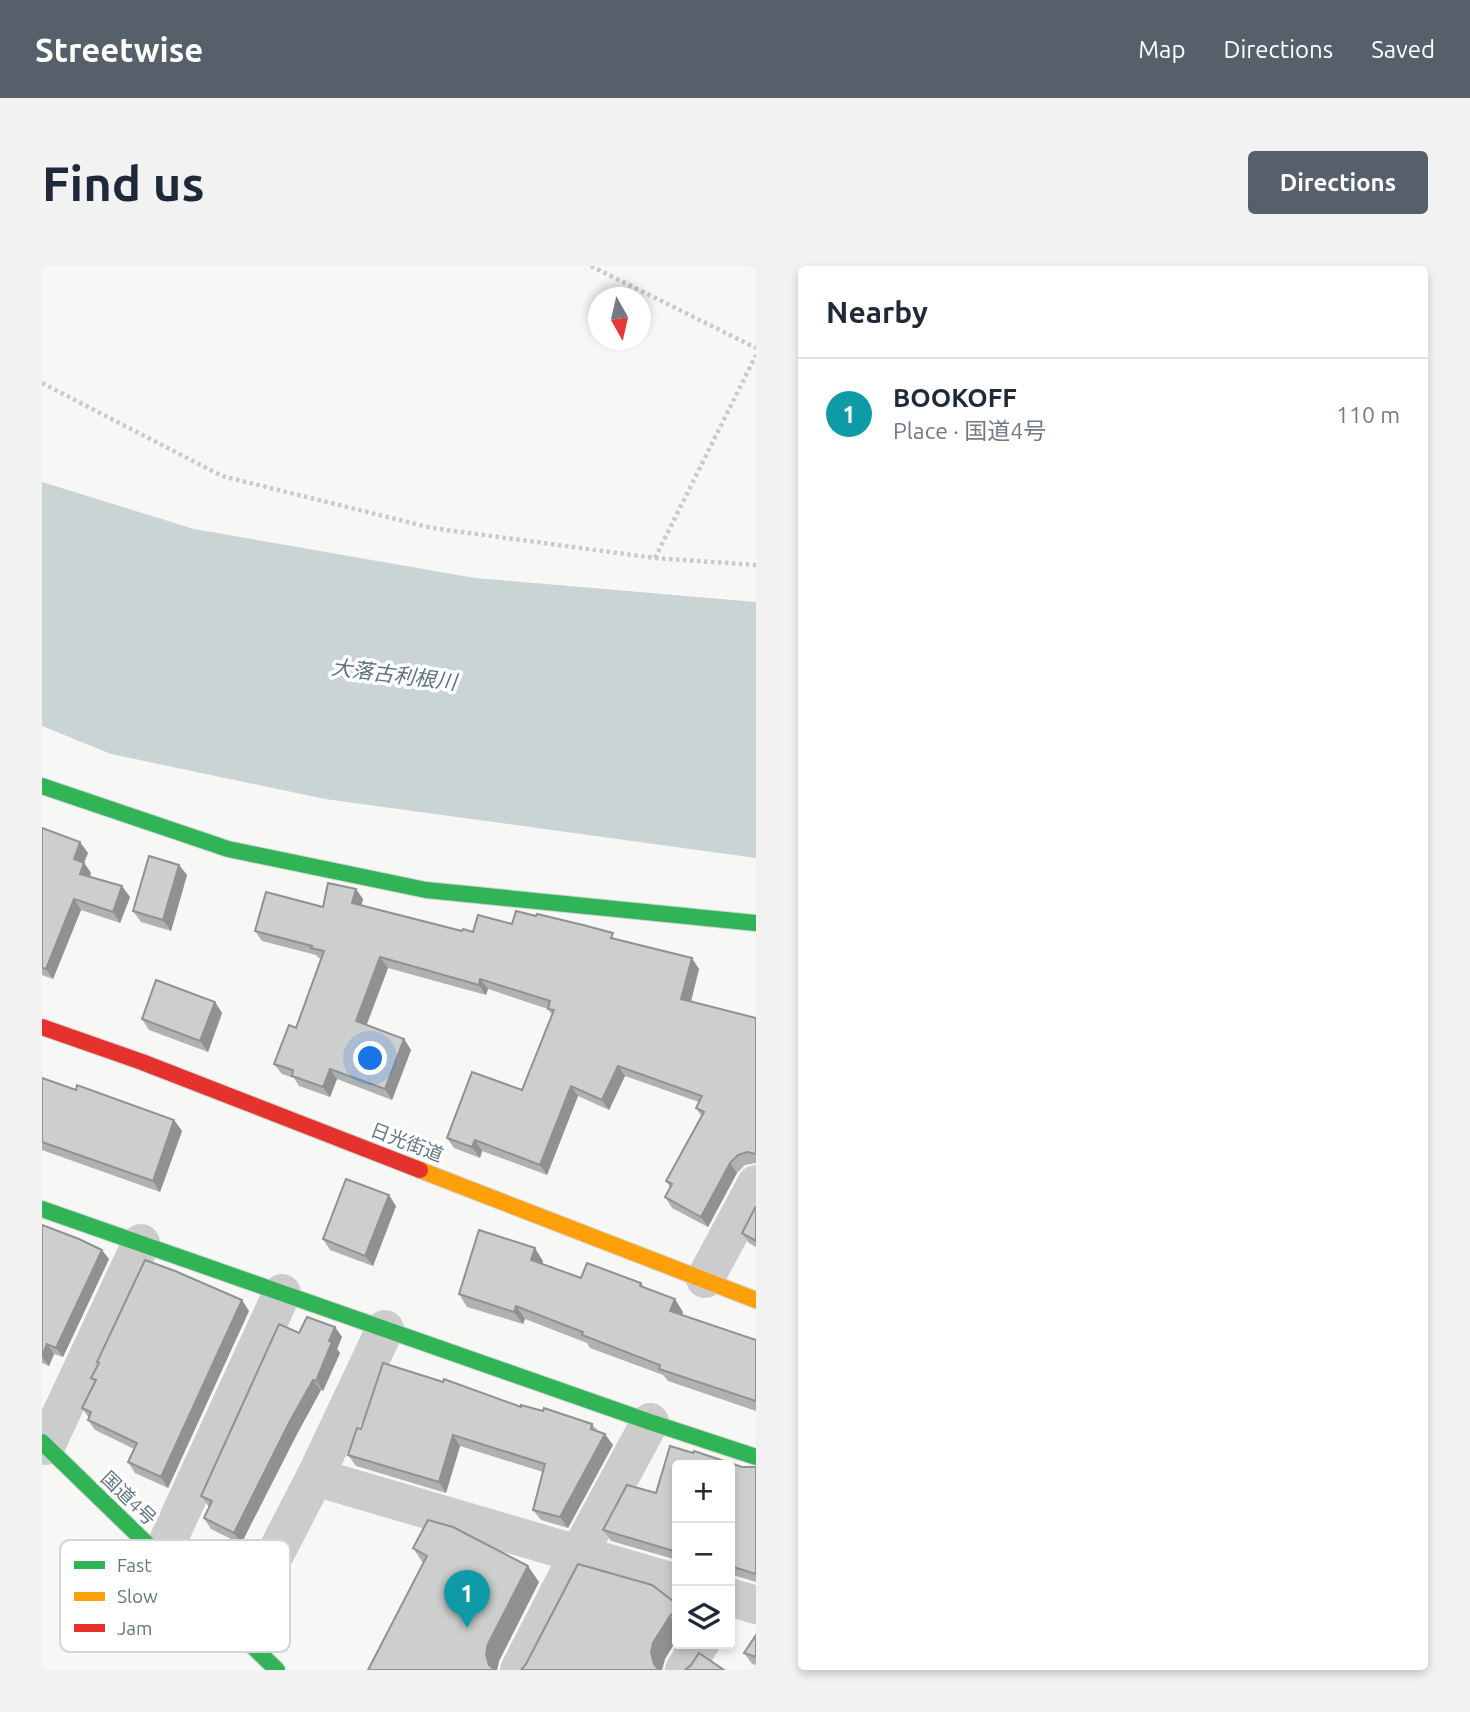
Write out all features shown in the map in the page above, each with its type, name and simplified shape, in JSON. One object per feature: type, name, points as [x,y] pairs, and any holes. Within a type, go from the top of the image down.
[{"type":"main road","points":[[44,792],[228,849],[426,890],[756,923]]},
{"type":"main road","name":"日光街道","points":[[42,1027],[142,1062],[756,1300]]},
{"type":"main road","points":[[42,1209],[756,1457]]},
{"type":"main road","name":"国道4号","points":[[44,1444],[142,1540]]},
{"type":"main road","name":"国道4号","points":[[259,1652],[277,1670]]},
{"type":"street","points":[[705,1279],[756,1184]]},
{"type":"street","points":[[44,1444],[141,1243]]},
{"type":"street","points":[[168,1540],[282,1293]]},
{"type":"street","points":[[282,1540],[385,1329]]},
{"type":"street","points":[[519,1670],[650,1422]]},
{"type":"street","points":[[315,1477],[672,1582]]},
{"type":"street","points":[[735,1599],[756,1605]]},
{"type":"street","points":[[684,1670],[697,1649]]},
{"type":"path","points":[[591,266],[756,348]]},
{"type":"path","points":[[655,558],[756,355]]},
{"type":"path","points":[[42,383],[222,476],[432,528],[655,558],[756,565]]},
{"type":"water","name":"大落古利根川","points":[[42,482],[194,529],[475,578],[756,602],[756,858],[325,799],[111,754],[42,726]]},
{"type":"building","points":[[42,828],[80,842],[74,859],[84,863],[80,874],[122,886],[113,912],[74,899],[46,969],[42,968]]},
{"type":"building","points":[[149,856],[179,865],[163,920],[133,911]]},
{"type":"building","points":[[328,883],[356,889],[352,903],[462,931],[473,932],[478,915],[512,924],[516,911],[613,933],[611,938],[692,958],[681,999],[756,1018],[756,1154],[747,1152],[738,1155],[730,1163],[701,1217],[665,1197],[672,1184],[666,1181],[704,1112],[696,1108],[702,1096],[618,1066],[602,1100],[571,1086],[540,1165],[475,1140],[472,1147],[447,1138],[472,1072],[522,1090],[554,1010],[548,1009],[550,1001],[480,979],[479,985],[380,957],[356,1021],[404,1039],[385,1089],[330,1069],[323,1087],[292,1076],[293,1070],[274,1064],[289,1025],[296,1028],[324,951],[255,931],[266,892],[323,907]]},
{"type":"building","points":[[156,980],[215,1002],[200,1041],[142,1019]]},
{"type":"building","points":[[42,1078],[76,1090],[77,1085],[174,1120],[153,1181],[42,1142]]},
{"type":"building","points":[[346,1179],[389,1195],[365,1256],[323,1239]]},
{"type":"building","points":[[756,1206],[756,1241],[742,1233]]},
{"type":"building","points":[[42,1225],[102,1250],[56,1348],[47,1344],[42,1356]]},
{"type":"building","points":[[479,1230],[535,1248],[531,1260],[581,1278],[587,1263],[641,1283],[640,1286],[675,1299],[670,1311],[756,1340],[756,1401],[659,1369],[660,1365],[516,1306],[514,1312],[459,1294]]},
{"type":"building","points":[[145,1260],[242,1300],[161,1477],[128,1462],[137,1443],[88,1420],[91,1412],[82,1408],[96,1380],[91,1378],[99,1363],[97,1362]]},
{"type":"building","points":[[307,1317],[335,1327],[329,1341],[332,1342],[316,1381],[313,1380],[289,1423],[234,1533],[204,1518],[212,1501],[201,1496],[279,1324],[299,1333]]},
{"type":"building","points":[[383,1363],[443,1382],[444,1379],[521,1407],[543,1411],[544,1408],[592,1424],[591,1429],[605,1434],[560,1517],[533,1510],[545,1464],[453,1435],[439,1482],[348,1455],[357,1428],[361,1429]]},
{"type":"building","points":[[670,1446],[721,1460],[672,1460],[672,1551],[603,1530],[627,1485],[656,1493]]},
{"type":"building","points":[[735,1465],[756,1467],[756,1574],[735,1568]]},
{"type":"building","points":[[428,1520],[453,1527],[528,1566],[488,1644],[486,1654],[489,1665],[495,1670],[368,1670],[427,1556],[413,1548]]},
{"type":"building","points":[[578,1564],[652,1585],[672,1600],[672,1614],[653,1643],[651,1653],[659,1670],[521,1670]]},
{"type":"building","points":[[756,1635],[756,1657],[744,1653]]},
{"type":"building","points":[[699,1653],[724,1670],[685,1670]]},
{"type":"traffic: fast","points":[[42,786],[228,849],[426,890],[756,923]]},
{"type":"traffic: fast","points":[[42,1209],[756,1457]]},
{"type":"traffic: fast","points":[[42,1442],[143,1540]]},
{"type":"traffic: fast","points":[[258,1652],[277,1670]]},
{"type":"traffic: slow","points":[[420,1170],[756,1300]]},
{"type":"traffic: jam","points":[[42,1027],[142,1062],[420,1170]]},
{"type":"place","name":"BOOKOFF","points":[[467,1628]]}]
